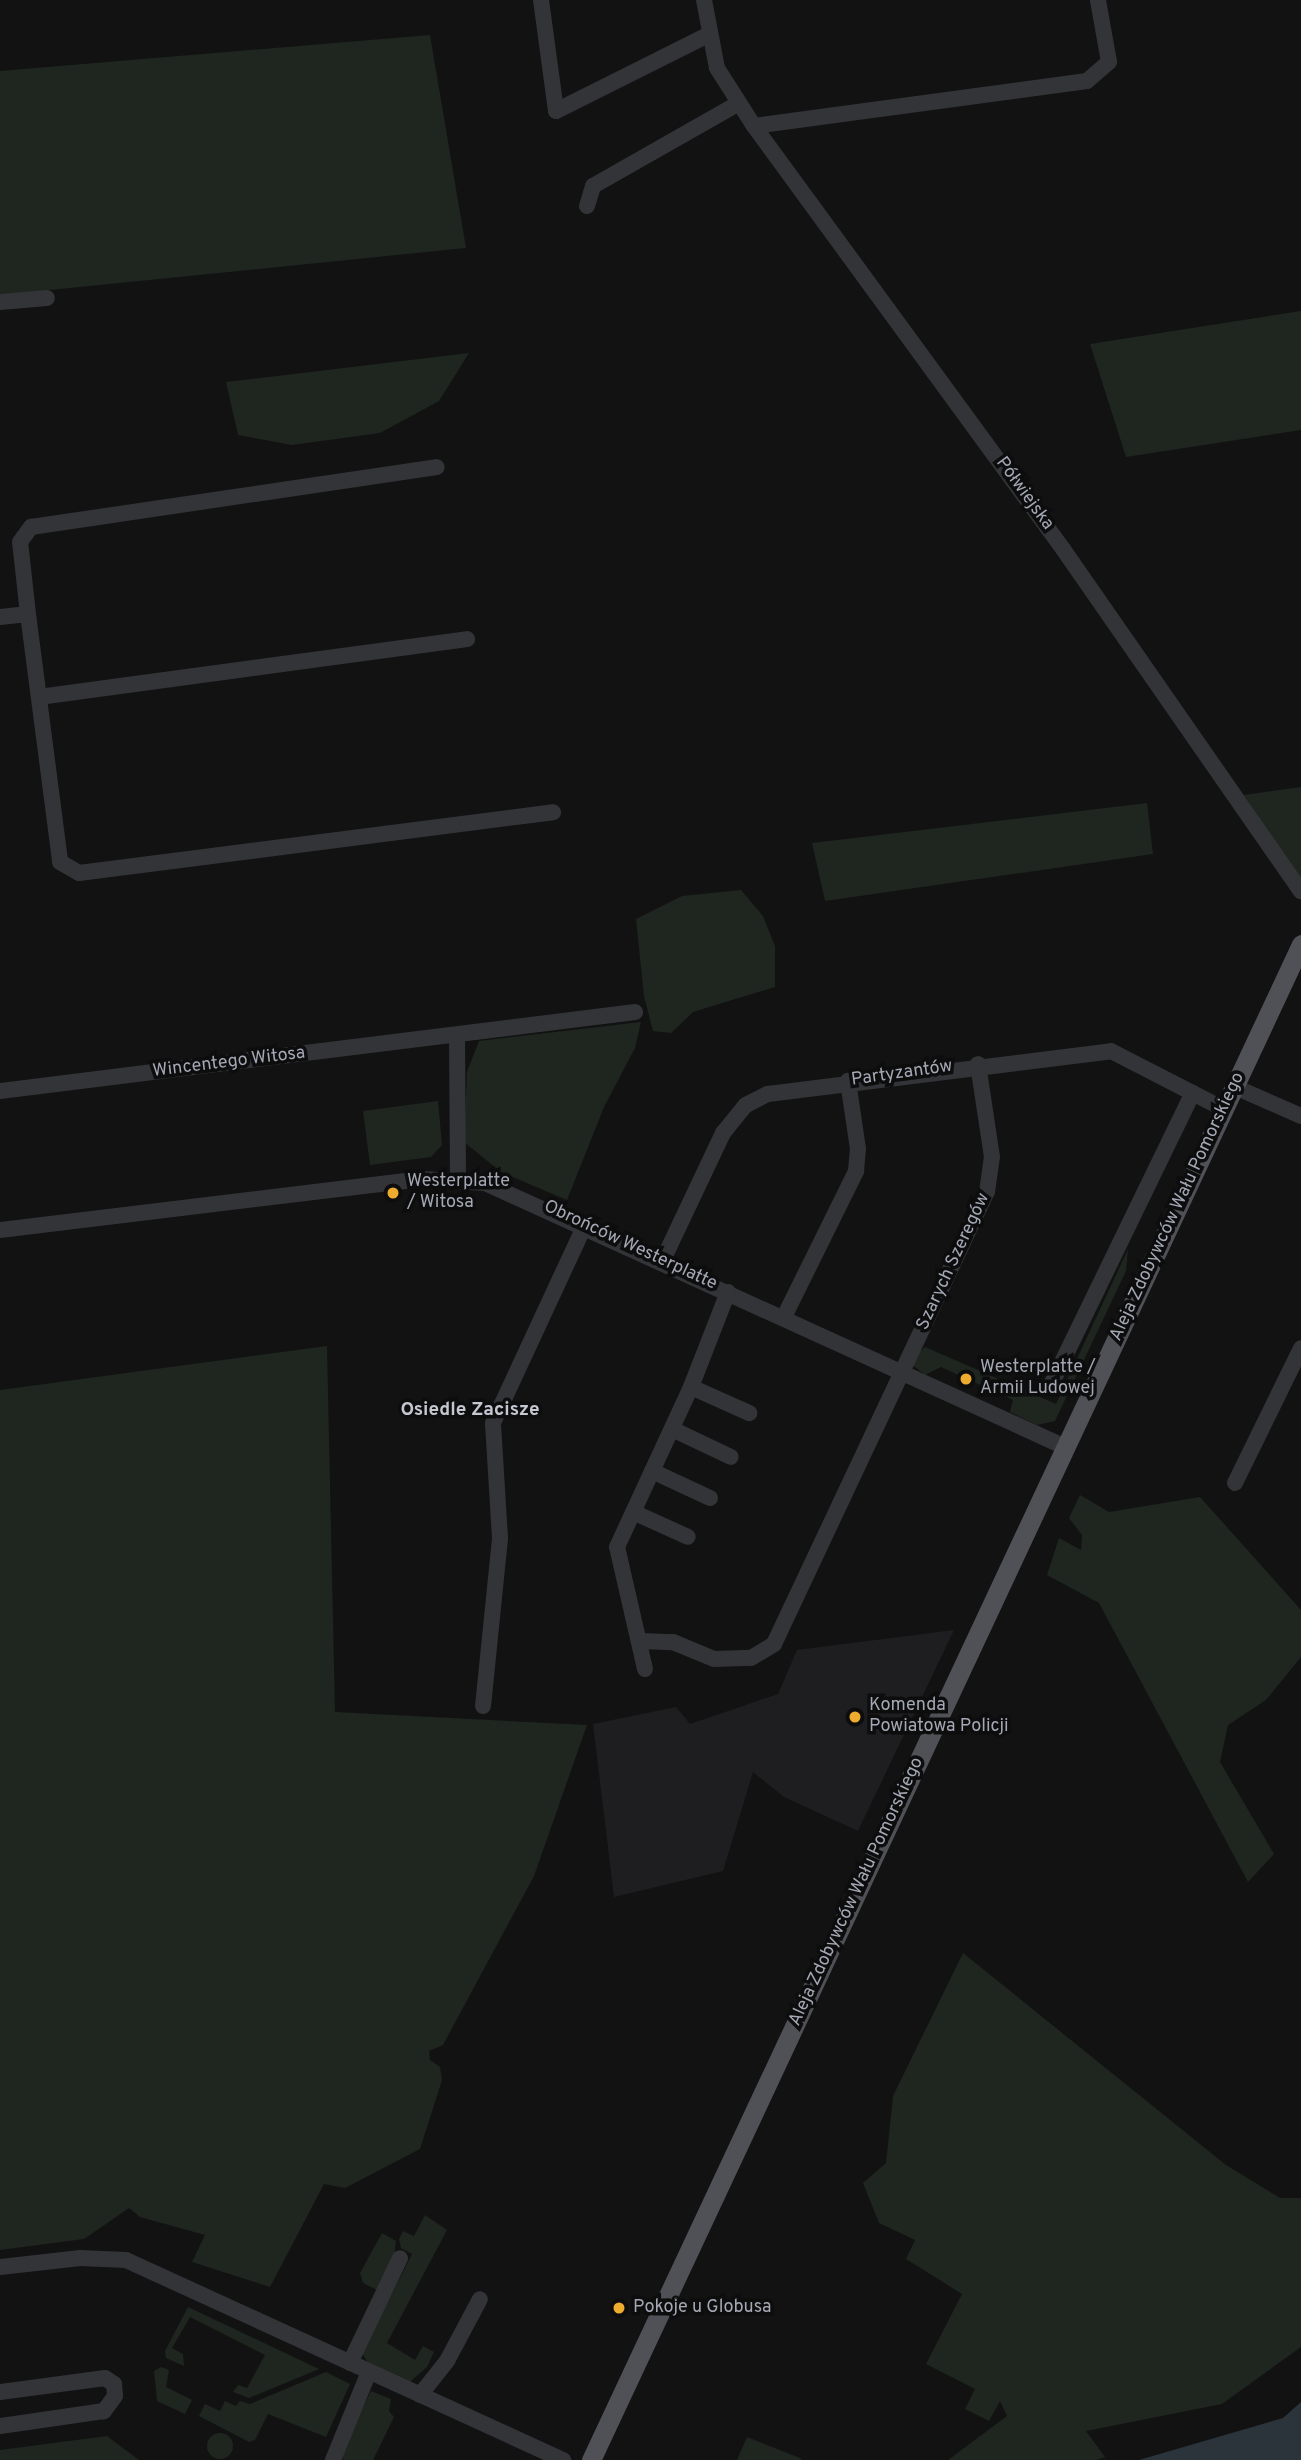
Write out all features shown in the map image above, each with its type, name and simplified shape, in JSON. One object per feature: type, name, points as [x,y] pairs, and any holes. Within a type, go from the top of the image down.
[{"type":"main road","name":"Aleja Zdobywców Wału Pomorskiego","points":[[592,2460],[1301,944]]},
{"type":"street","points":[[541,0],[556,111],[710,34]]},
{"type":"street","name":"Półwiejska","points":[[704,0],[716,68],[754,126],[1055,538],[1301,891]]},
{"type":"street","points":[[754,126],[1087,82],[1109,62],[1098,0]]},
{"type":"street","points":[[587,206],[593,186],[739,103]]},
{"type":"street","points":[[0,302],[47,298]]},
{"type":"street","points":[[437,467],[31,527],[20,542],[61,862],[79,873],[554,812]]},
{"type":"street","points":[[0,617],[28,614]]},
{"type":"street","points":[[39,697],[467,639]]},
{"type":"street","name":"Wincentego Witosa","points":[[0,1091],[635,1012]]},
{"type":"street","points":[[457,1035],[458,1178]]},
{"type":"street","name":"Partyzantów","points":[[662,1262],[733,1118],[768,1094],[978,1064],[1111,1051],[1224,1109]]},
{"type":"street","name":"Szarych Szeregów","points":[[640,1641],[673,1642],[714,1659],[751,1658],[774,1644],[904,1375],[992,1177],[978,1064]]},
{"type":"street","points":[[784,1317],[856,1171],[858,1149],[848,1081]]},
{"type":"street","points":[[1235,1087],[1301,1116]]},
{"type":"street","points":[[1050,1387],[1193,1093]]},
{"type":"street","name":"Obrońców Westerplatte","points":[[0,1230],[458,1178],[506,1189],[1065,1447]]},
{"type":"street","points":[[483,1706],[499,1538],[493,1423],[585,1225]]},
{"type":"street","points":[[645,1669],[617,1547],[691,1387],[728,1292]]},
{"type":"street","points":[[1235,1483],[1301,1348]]},
{"type":"street","points":[[691,1387],[748,1413]]},
{"type":"street","points":[[672,1429],[731,1457]]},
{"type":"street","points":[[653,1471],[710,1498]]},
{"type":"street","points":[[633,1512],[688,1537]]},
{"type":"street","points":[[0,2267],[80,2258],[126,2260],[563,2460]]},
{"type":"street","points":[[350,2363],[400,2258]]},
{"type":"street","points":[[420,2395],[447,2361],[480,2299]]},
{"type":"street","points":[[333,2460],[369,2372]]},
{"type":"street","points":[[0,2392],[105,2378],[114,2384],[115,2396],[104,2411],[0,2426]]},
{"type":"shaded area","points":[[430,35],[466,248],[0,295],[0,71]]},
{"type":"shaded area","points":[[1301,311],[1301,430],[1126,457],[1090,344]]},
{"type":"shaded area","points":[[469,353],[439,401],[380,433],[292,445],[238,435],[226,382]]},
{"type":"shaded area","points":[[1301,787],[1301,882],[1244,795]]},
{"type":"shaded area","points":[[1147,803],[1153,854],[825,901],[812,843]]},
{"type":"shaded area","points":[[741,890],[763,916],[775,946],[775,987],[693,1012],[671,1033],[653,1031],[644,996],[636,919],[682,896]]},
{"type":"shaded area","points":[[641,1022],[635,1048],[604,1107],[567,1200],[501,1172],[464,1142],[467,1072],[479,1041]]},
{"type":"shaded area","points":[[438,1101],[442,1145],[431,1157],[370,1165],[363,1111]]},
{"type":"shaded area","points":[[1128,1249],[1126,1271],[1055,1421],[1037,1425],[1010,1412],[1013,1400],[941,1367],[925,1375],[909,1362],[925,1347],[1056,1404]]},
{"type":"shaded area","points":[[327,1346],[335,1712],[587,1725],[534,1876],[443,2045],[429,2051],[430,2060],[440,2067],[442,2080],[420,2149],[345,2188],[324,2184],[270,2287],[192,2262],[205,2235],[140,2217],[129,2208],[84,2239],[0,2250],[0,1390]]},
{"type":"shaded area","points":[[1080,1495],[1109,1512],[1200,1497],[1301,1610],[1301,1657],[1266,1700],[1228,1725],[1220,1762],[1274,1854],[1248,1882],[1099,1603],[1047,1575],[1059,1538],[1081,1550],[1082,1535],[1069,1518]]},
{"type":"shaded area","points":[[954,1630],[858,1831],[784,1797],[753,1772],[723,1871],[614,1897],[593,1724],[676,1707],[690,1724],[778,1694],[797,1650]]},
{"type":"shaded area","points":[[963,1953],[1226,2165],[1280,2198],[1301,2198],[1301,2347],[1222,2404],[1086,2431],[1105,2457],[1096,2460],[948,2460],[1007,2416],[1000,2401],[989,2421],[965,2409],[975,2389],[926,2364],[962,2294],[906,2259],[915,2240],[879,2223],[863,2183],[886,2163],[893,2096]]},
{"type":"shaded area","points":[[425,2215],[447,2230],[387,2343],[415,2360],[423,2346],[434,2352],[427,2367],[410,2382],[369,2365],[362,2353],[412,2254],[401,2248],[399,2239],[403,2231],[414,2236]]},
{"type":"shaded area","points":[[382,2233],[396,2241],[394,2258],[379,2291],[363,2283],[360,2273]]},
{"type":"shaded area","points":[[188,2307],[319,2369],[249,2398],[233,2392],[238,2385],[247,2388],[265,2355],[190,2317],[172,2348],[183,2354],[184,2366],[166,2358],[165,2351]]},
{"type":"shaded area","points":[[161,2367],[169,2370],[166,2387],[192,2400],[185,2414],[157,2401],[154,2371]]},
{"type":"shaded area","points":[[326,2372],[350,2384],[326,2437],[268,2414],[255,2440],[249,2442],[199,2416],[205,2404],[220,2411],[225,2401],[236,2406],[240,2401],[250,2404]]},
{"type":"shaded area","points":[[371,2391],[391,2399],[389,2411],[394,2417],[373,2460],[343,2460],[343,2448]]},
{"type":"shaded area","points":[[1301,2402],[1301,2460],[1139,2460],[1283,2418]]},
{"type":"shaded area","points":[[220,2433],[229,2437],[233,2446],[229,2455],[220,2459],[211,2455],[207,2446],[211,2437]]},
{"type":"shaded area","points":[[107,2436],[139,2460],[0,2460],[0,2450]]},
{"type":"shaded area","points":[[747,2437],[800,2458],[802,2460],[737,2460]]},
{"type":"place","name":"Westerplatte / Witosa","points":[[393,1193]]},
{"type":"place","name":"Westerplatte / Armii Ludowej","points":[[966,1379]]},
{"type":"place","name":"Komenda Powiatowa Policji","points":[[855,1717]]},
{"type":"place","name":"Pokoje u Globusa","points":[[619,2308]]},
{"type":"district","name":"Osiedle Zacisze","points":[[470,1411]]}]
